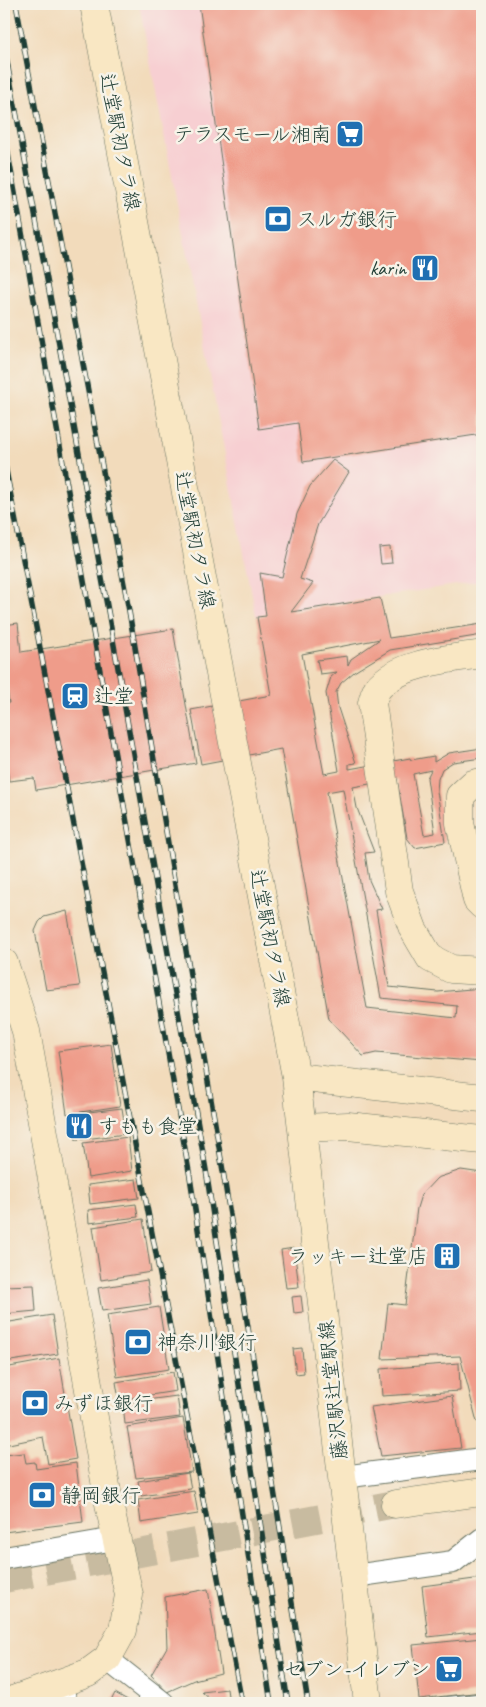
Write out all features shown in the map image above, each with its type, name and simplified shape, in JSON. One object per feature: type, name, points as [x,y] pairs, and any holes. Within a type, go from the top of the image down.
[{"type":"street","name":"辻堂駅初タラ線","points":[[94,4],[296,1077]]},
{"type":"street","points":[[482,654],[426,663],[398,674],[377,689],[372,704],[399,891],[413,929],[430,958],[451,969],[482,971]]},
{"type":"street","points":[[482,782],[473,784],[460,796],[460,823],[477,900],[482,905]]},
{"type":"street","points":[[4,1703],[63,1693],[106,1659],[123,1630],[129,1595],[115,1539],[26,1031],[5,973]]},
{"type":"street","points":[[296,1077],[482,1098]]},
{"type":"street","name":"藤沢駅辻堂駅線","points":[[296,1077],[368,1703]]},
{"type":"street","points":[[303,1128],[348,1126],[482,1140]]},
{"type":"street","points":[[343,1477],[482,1459]]},
{"type":"street","points":[[396,1504],[482,1492]]},
{"type":"street","points":[[4,1558],[115,1539]]},
{"type":"street","points":[[354,1576],[453,1562],[482,1539]]},
{"type":"street","points":[[106,1659],[163,1703]]},
{"type":"lane","points":[[443,1703],[482,1699]]},
{"type":"shaded area","name":"テラスモール湘南","points":[[139,4],[482,4],[482,581],[256,616]]},
{"type":"building","name":"テラスモール湘南","points":[[199,4],[482,4],[482,434],[303,462],[298,423],[259,429]]},
{"type":"building","points":[[333,460],[349,472],[318,524],[300,579],[313,583],[291,612],[380,598],[389,638],[482,624],[482,635],[390,650],[354,672],[341,683],[336,692],[338,708],[356,763],[349,764],[349,769],[410,758],[411,760],[434,756],[434,762],[449,753],[482,748],[482,758],[453,762],[442,769],[438,779],[437,791],[445,842],[415,848],[407,838],[397,779],[353,787],[357,808],[374,852],[365,853],[369,880],[382,909],[376,910],[389,987],[438,992],[482,988],[482,1062],[376,1053],[363,1056],[329,1019],[281,749],[201,764],[191,710],[271,695],[257,617],[266,616],[260,573],[282,577],[297,514],[310,486]],"holes":[[[380,639],[351,659],[348,665],[347,656],[317,660],[320,674],[337,672],[331,677],[326,693],[339,771],[324,774],[302,654]],[[431,770],[427,778],[435,833],[424,835],[413,774]],[[343,789],[381,998],[457,1006],[456,1018],[367,1008],[327,792]]]},
{"type":"building","points":[[390,547],[392,563],[381,564],[379,548]]},
{"type":"building","points":[[18,623],[21,652],[173,629],[196,763],[36,790],[34,778],[9,781],[4,750],[4,703],[9,703],[4,665],[4,625]]},
{"type":"building","points":[[67,911],[80,986],[46,990],[35,931],[39,922],[44,917]]},
{"type":"building","points":[[111,1044],[120,1106],[67,1114],[58,1051]]},
{"type":"building","points":[[122,1108],[126,1134],[76,1140],[73,1114]]},
{"type":"building","points":[[128,1137],[132,1171],[88,1178],[83,1143]]},
{"type":"building","name":"ラッキー辻堂店","points":[[461,1170],[482,1173],[482,1422],[477,1422],[460,1356],[382,1359],[388,1303],[405,1305],[417,1208],[421,1195],[437,1178]]},
{"type":"building","points":[[136,1179],[139,1198],[90,1204],[88,1185]]},
{"type":"building","points":[[136,1204],[138,1217],[89,1223],[88,1210]]},
{"type":"building","points":[[143,1219],[151,1272],[101,1280],[93,1227]]},
{"type":"building","points":[[294,1248],[299,1287],[286,1288],[281,1250]]},
{"type":"building","points":[[147,1280],[151,1304],[102,1311],[98,1288]]},
{"type":"building","points":[[34,1285],[36,1311],[4,1314],[4,1286]]},
{"type":"building","points":[[301,1296],[303,1312],[294,1313],[292,1297]]},
{"type":"building","name":"神奈川銀行","points":[[159,1307],[169,1369],[117,1377],[107,1315]]},
{"type":"building","points":[[52,1315],[58,1354],[4,1362],[4,1323]]},
{"type":"building","points":[[302,1348],[304,1373],[296,1374],[293,1349]]},
{"type":"building","name":"みずほ銀行","points":[[59,1358],[76,1459],[48,1464],[43,1437],[4,1445],[4,1368]]},
{"type":"building","points":[[459,1363],[460,1391],[382,1396],[380,1369]]},
{"type":"building","points":[[173,1372],[176,1391],[119,1400],[116,1382]]},
{"type":"building","points":[[177,1396],[180,1417],[125,1424],[123,1403]]},
{"type":"building","points":[[452,1396],[461,1448],[381,1456],[371,1407]]},
{"type":"building","points":[[183,1418],[192,1472],[136,1478],[127,1427]]},
{"type":"building","name":"静岡銀行","points":[[24,1453],[26,1463],[35,1462],[36,1469],[76,1463],[83,1522],[4,1532],[4,1455]]},
{"type":"building","points":[[188,1473],[191,1489],[141,1496],[138,1481]]},
{"type":"building","points":[[194,1491],[198,1514],[141,1523],[138,1500]]},
{"type":"building","points":[[482,1578],[482,1631],[428,1637],[422,1586]]},
{"type":"building","points":[[208,1589],[221,1673],[194,1680],[167,1692],[151,1675],[167,1647],[165,1597]]},
{"type":"building","name":"セブン-イレブン","points":[[482,1638],[482,1692],[419,1699],[413,1645]]},
{"type":"building","points":[[227,1689],[229,1703],[214,1703],[202,1692]]},
{"type":"building","points":[[115,1693],[133,1703],[110,1703]]},
{"type":"tunnel","points":[[4,1579],[395,1504]]},
{"type":"railway","points":[[16,4],[129,611],[223,1171],[308,1703]]},
{"type":"railway","points":[[4,46],[108,611],[206,1170],[288,1703]]},
{"type":"railway","points":[[4,131],[190,1177],[271,1703]]},
{"type":"railway","points":[[4,460],[242,1703]]},
{"type":"place","name":"テラスモール湘南","points":[[350,134]]},
{"type":"place","name":"スルガ銀行","points":[[278,219]]},
{"type":"place","name":"karin","points":[[425,268]]},
{"type":"place","name":"辻堂","points":[[75,696]]},
{"type":"place","name":"すもも食堂","points":[[79,1126]]},
{"type":"place","name":"ラッキー辻堂店","points":[[447,1256]]},
{"type":"place","name":"神奈川銀行","points":[[138,1342]]},
{"type":"place","name":"みずほ銀行","points":[[35,1403]]},
{"type":"place","name":"静岡銀行","points":[[42,1495]]},
{"type":"place","name":"セブン-イレブン","points":[[449,1669]]}]
